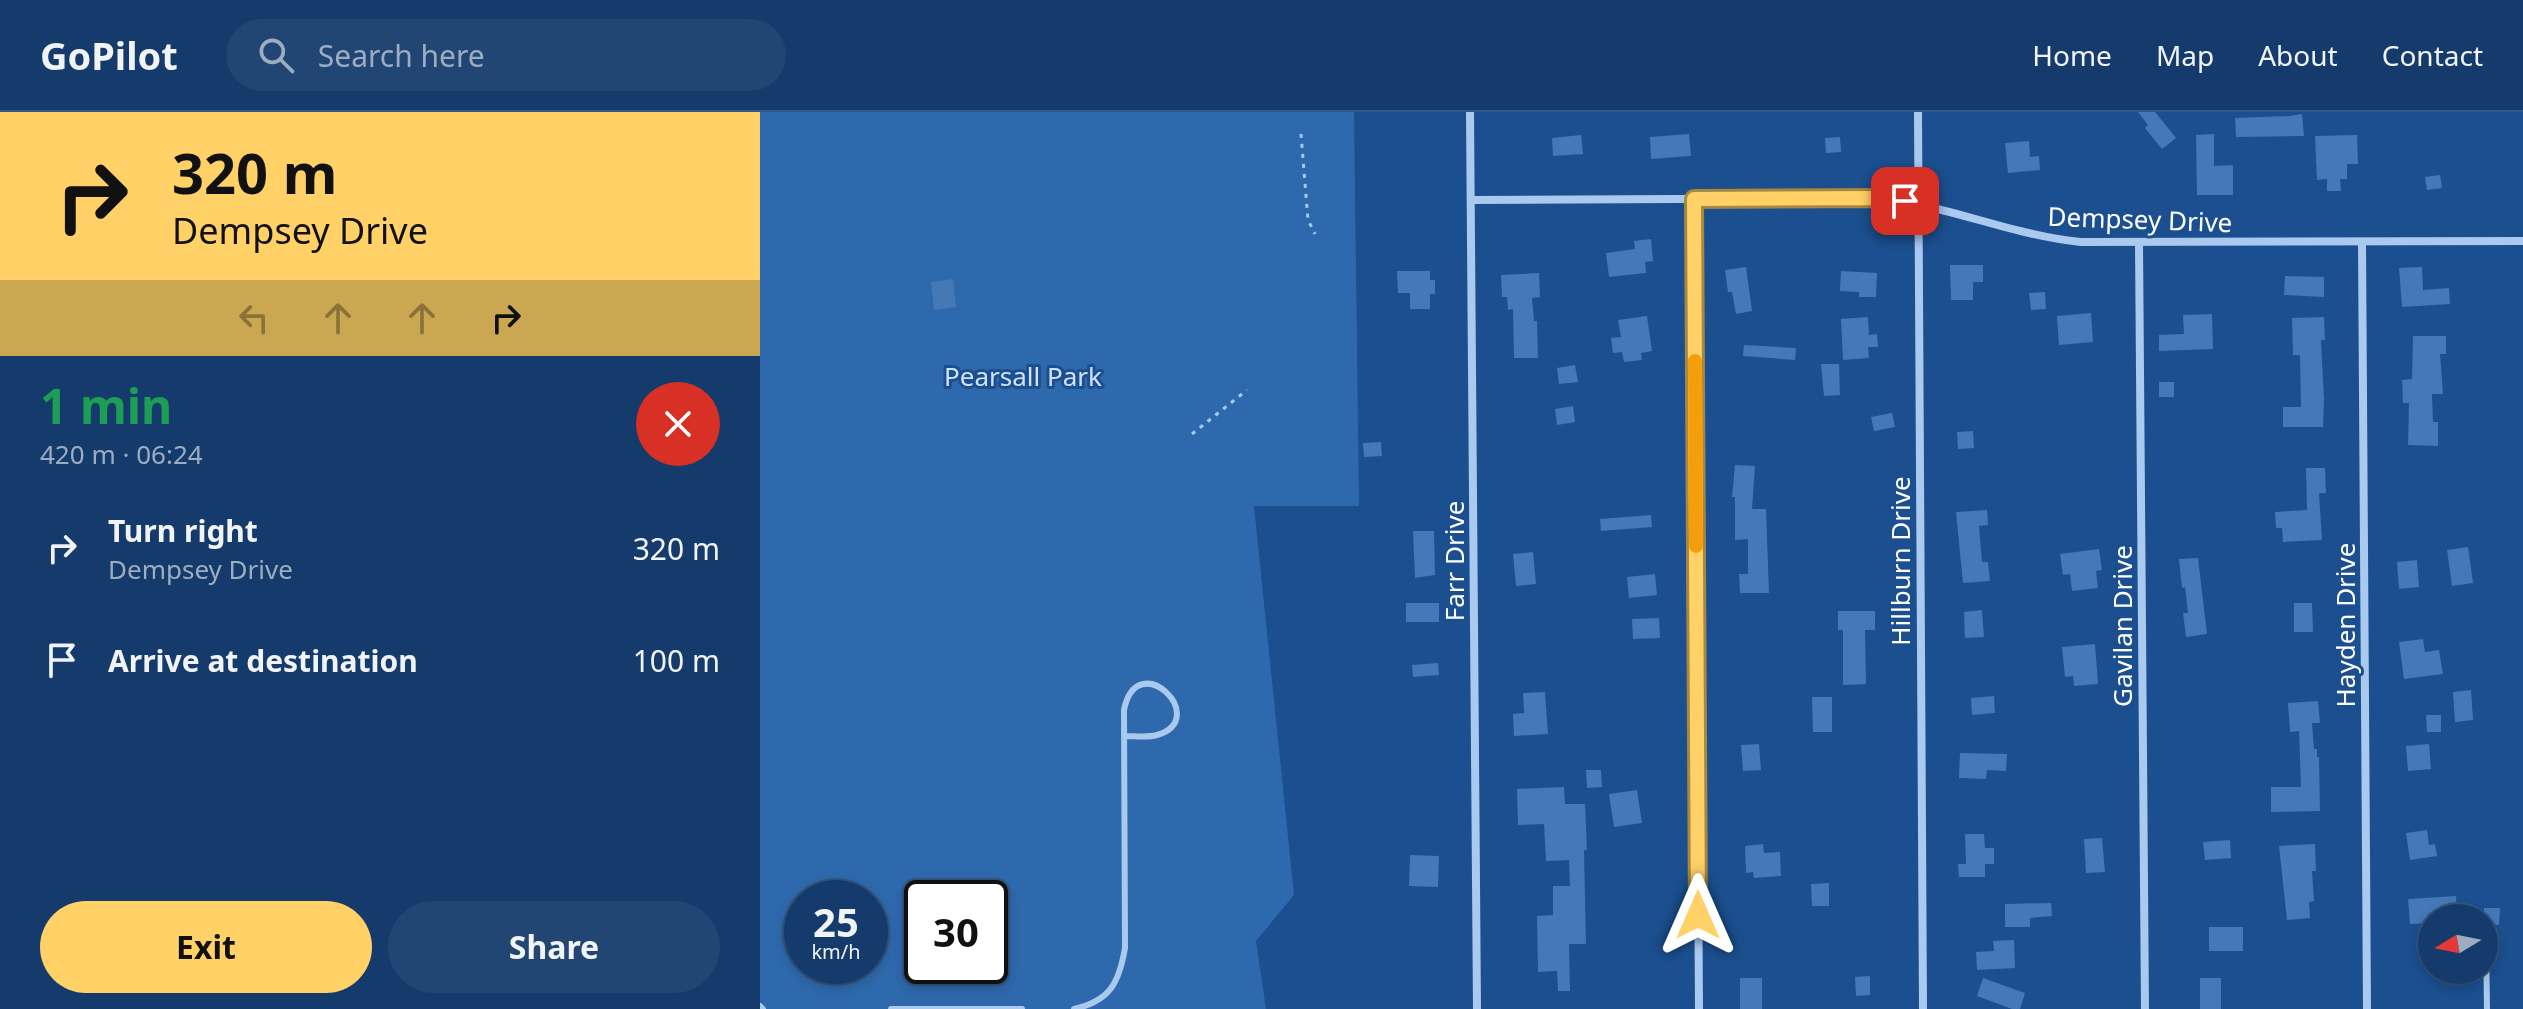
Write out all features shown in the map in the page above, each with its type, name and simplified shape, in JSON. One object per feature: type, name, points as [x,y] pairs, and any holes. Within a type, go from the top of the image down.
[{"type":"street","name":"Farr Drive","points":[[1470,112],[1477,1009]]},
{"type":"street","name":"Hillburn Drive","points":[[1918,112],[1923,1009]]},
{"type":"street","name":"Dempsey Drive","points":[[1472,200],[1875,198],[1918,204],[2034,236],[2081,242],[2523,241]]},
{"type":"street","points":[[1694,199],[1699,1009]]},
{"type":"street","name":"Hayden Drive","points":[[2362,242],[2367,1009]]},
{"type":"street","name":"Gavilan Drive","points":[[2139,243],[2145,1009]]},
{"type":"lane","points":[[1074,1009],[1093,1005],[1112,989],[1121,970],[1125,948],[1124,710],[1126,700],[1140,686],[1150,684],[1169,692],[1176,710],[1169,729],[1150,736],[1125,736]]},
{"type":"lane","points":[[2487,984],[2487,1009]]},
{"type":"lane","points":[[891,1009],[1022,1009]]},
{"type":"path","points":[[1301,134],[1308,220],[1315,234]]},
{"type":"path","points":[[1192,434],[1247,390]]},
{"type":"green space","name":"Pearsall Park","points":[[760,112],[1354,112],[1359,506],[1254,506],[1294,895],[1256,941],[1266,1009],[760,1009]]},
{"type":"building","points":[[2138,112],[2155,112],[2176,138],[2162,149],[2145,128],[2148,125]]},
{"type":"building","points":[[2302,114],[2304,136],[2236,137],[2235,118]]},
{"type":"building","points":[[1689,134],[1691,156],[1651,159],[1650,137]]},
{"type":"building","points":[[2214,134],[2214,166],[2233,165],[2233,195],[2197,195],[2196,135]]},
{"type":"building","points":[[1581,135],[1583,154],[1553,156],[1552,138]]},
{"type":"building","points":[[2357,135],[2358,164],[2347,164],[2347,179],[2340,179],[2341,191],[2327,191],[2327,179],[2317,180],[2315,136]]},
{"type":"building","points":[[1840,137],[1841,152],[1826,153],[1825,138]]},
{"type":"building","points":[[2029,141],[2030,157],[2039,156],[2040,170],[2008,173],[2005,143]]},
{"type":"building","points":[[2440,175],[2442,188],[2427,190],[2425,177]]},
{"type":"building","points":[[1651,239],[1653,261],[1645,262],[1646,273],[1609,277],[1606,253],[1635,249],[1634,241]]},
{"type":"building","points":[[1950,265],[1983,265],[1983,282],[1973,282],[1973,300],[1951,300]]},
{"type":"building","points":[[1746,267],[1752,311],[1736,314],[1732,292],[1728,292],[1725,270]]},
{"type":"building","points":[[2422,267],[2423,290],[2449,288],[2450,304],[2402,307],[2399,268]]},
{"type":"building","points":[[1397,271],[1430,271],[1430,280],[1435,280],[1435,294],[1430,294],[1430,309],[1410,309],[1410,293],[1398,293]]},
{"type":"building","points":[[1841,271],[1877,273],[1876,297],[1859,297],[1859,292],[1840,291]]},
{"type":"building","points":[[1539,273],[1540,297],[1532,298],[1534,321],[1537,321],[1538,358],[1514,358],[1513,309],[1508,310],[1507,297],[1502,297],[1501,275]]},
{"type":"building","points":[[2285,276],[2324,277],[2324,297],[2284,295]]},
{"type":"building","points":[[953,279],[956,307],[934,310],[931,282]]},
{"type":"building","points":[[2045,292],[2046,309],[2031,310],[2029,293]]},
{"type":"building","points":[[2091,313],[2093,342],[2059,345],[2057,316]]},
{"type":"building","points":[[2212,314],[2213,349],[2159,351],[2159,335],[2184,334],[2183,315]]},
{"type":"building","points":[[1647,316],[1652,351],[1641,353],[1642,360],[1624,362],[1622,352],[1613,353],[1611,338],[1621,337],[1618,320]]},
{"type":"building","points":[[1868,317],[1869,335],[1877,334],[1878,347],[1868,347],[1869,358],[1843,360],[1841,319]]},
{"type":"building","points":[[2324,317],[2325,340],[2321,340],[2323,427],[2283,427],[2283,407],[2301,407],[2300,355],[2293,355],[2292,318]]},
{"type":"building","points":[[2413,336],[2446,336],[2446,354],[2440,354],[2443,394],[2432,394],[2433,422],[2438,422],[2438,446],[2408,445],[2409,403],[2403,403],[2402,380],[2412,379]]},
{"type":"building","points":[[1744,345],[1796,348],[1795,360],[1743,356]]},
{"type":"building","points":[[1821,364],[1839,364],[1840,395],[1824,396]]},
{"type":"building","points":[[1575,365],[1578,382],[1559,384],[1557,368]]},
{"type":"building","points":[[2159,382],[2174,382],[2174,397],[2159,397]]},
{"type":"building","points":[[1573,406],[1575,422],[1557,425],[1555,409]]},
{"type":"building","points":[[1892,413],[1895,427],[1874,431],[1871,417]]},
{"type":"building","points":[[1973,431],[1974,448],[1958,449],[1957,432]]},
{"type":"building","points":[[1381,442],[1382,456],[1364,457],[1363,443]]},
{"type":"building","points":[[1735,465],[1755,466],[1752,509],[1766,509],[1769,593],[1740,593],[1739,574],[1748,574],[1748,539],[1735,540],[1735,497],[1732,497]]},
{"type":"building","points":[[2306,468],[2325,468],[2326,493],[2319,493],[2322,540],[2283,542],[2282,528],[2276,528],[2275,512],[2307,510]]},
{"type":"building","points":[[1987,510],[1988,525],[1979,526],[1982,562],[1988,562],[1990,581],[1963,583],[1956,512]]},
{"type":"building","points":[[1651,515],[1652,527],[1601,531],[1600,519]]},
{"type":"building","points":[[1413,531],[1434,531],[1435,575],[1415,578]]},
{"type":"building","points":[[2468,547],[2473,583],[2452,586],[2447,550]]},
{"type":"building","points":[[2099,549],[2102,570],[2096,571],[2098,588],[2072,591],[2070,574],[2063,575],[2060,554]]},
{"type":"building","points":[[1533,552],[1536,584],[1516,586],[1513,554]]},
{"type":"building","points":[[2198,558],[2207,634],[2186,637],[2183,613],[2188,613],[2179,559]]},
{"type":"building","points":[[2417,560],[2419,587],[2399,589],[2397,562]]},
{"type":"building","points":[[1655,574],[1657,595],[1629,598],[1627,577]]},
{"type":"building","points":[[1406,603],[1439,603],[1439,622],[1406,622]]},
{"type":"building","points":[[2294,603],[2312,603],[2313,632],[2294,632]]},
{"type":"building","points":[[1982,610],[1984,637],[1965,638],[1964,612]]},
{"type":"building","points":[[1838,611],[1875,611],[1875,630],[1865,630],[1866,684],[1843,685],[1843,630],[1838,630]]},
{"type":"building","points":[[1659,618],[1660,638],[1633,639],[1632,619]]},
{"type":"building","points":[[2423,639],[2425,652],[2439,650],[2443,674],[2404,679],[2399,642]]},
{"type":"building","points":[[2095,644],[2098,684],[2074,686],[2073,676],[2065,677],[2062,647]]},
{"type":"building","points":[[1438,663],[1439,675],[1413,677],[1412,665]]},
{"type":"building","points":[[2471,690],[2473,720],[2455,722],[2453,692]]},
{"type":"building","points":[[1545,692],[1548,734],[1514,736],[1513,714],[1524,713],[1523,693]]},
{"type":"building","points":[[1994,696],[1995,713],[1972,715],[1971,698]]},
{"type":"building","points":[[1812,697],[1832,697],[1832,732],[1813,732]]},
{"type":"building","points":[[2318,701],[2320,723],[2312,723],[2314,749],[2317,749],[2319,757],[2320,811],[2271,812],[2271,787],[2301,787],[2299,731],[2290,732],[2288,703]]},
{"type":"building","points":[[2426,715],[2441,715],[2441,732],[2427,732]]},
{"type":"building","points":[[1759,744],[1761,770],[1743,771],[1741,745]]},
{"type":"building","points":[[2429,744],[2431,769],[2408,771],[2406,746]]},
{"type":"building","points":[[1960,753],[2007,754],[2006,771],[1987,770],[1986,779],[1959,778]]},
{"type":"building","points":[[1586,770],[1601,770],[1602,787],[1587,788]]},
{"type":"building","points":[[1564,787],[1565,804],[1585,804],[1586,944],[1569,944],[1570,991],[1558,991],[1557,971],[1538,972],[1537,916],[1553,915],[1553,886],[1570,886],[1569,860],[1546,861],[1544,824],[1518,825],[1517,789]]},
{"type":"building","points":[[1637,790],[1642,823],[1614,827],[1609,794]]},
{"type":"building","points":[[2427,830],[2429,845],[2435,844],[2437,856],[2410,860],[2406,833]]},
{"type":"building","points":[[1965,834],[1984,834],[1985,848],[1994,848],[1994,864],[1985,864],[1985,877],[1959,877],[1958,864],[1966,864]]},
{"type":"building","points":[[2102,838],[2105,872],[2086,873],[2084,839]]},
{"type":"building","points":[[2230,840],[2231,858],[2205,860],[2203,842]]},
{"type":"building","points":[[1763,844],[1764,853],[1780,852],[1781,876],[1754,878],[1753,872],[1746,873],[1745,846]]},
{"type":"building","points":[[2315,844],[2316,871],[2312,871],[2314,901],[2309,902],[2310,918],[2287,920],[2279,846]]},
{"type":"building","points":[[1410,855],[1439,856],[1438,887],[1409,886]]},
{"type":"building","points":[[1829,883],[1829,906],[1812,906],[1811,884]]},
{"type":"building","points":[[2456,896],[2456,904],[2418,904],[2418,924],[2410,924],[2408,899]]},
{"type":"building","points":[[2051,903],[2052,916],[2030,918],[2030,927],[2005,927],[2005,904]]},
{"type":"building","points":[[2209,927],[2243,927],[2243,951],[2209,951]]},
{"type":"building","points":[[2014,940],[2015,968],[1977,970],[1976,952],[1994,951],[1993,941]]},
{"type":"building","points":[[1870,976],[1870,995],[1856,996],[1855,977]]},
{"type":"building","points":[[1740,978],[1762,978],[1762,1009],[1740,1009]]},
{"type":"building","points":[[1983,978],[2025,993],[2020,1009],[1977,996]]},
{"type":"building","points":[[2200,978],[2221,978],[2221,1009],[2200,1009]]},
{"type":"slow traffic","points":[[1695,361],[1696,546]]},
{"type":"route","points":[[1698,915],[1694,199],[1875,198],[1905,201]]}]
